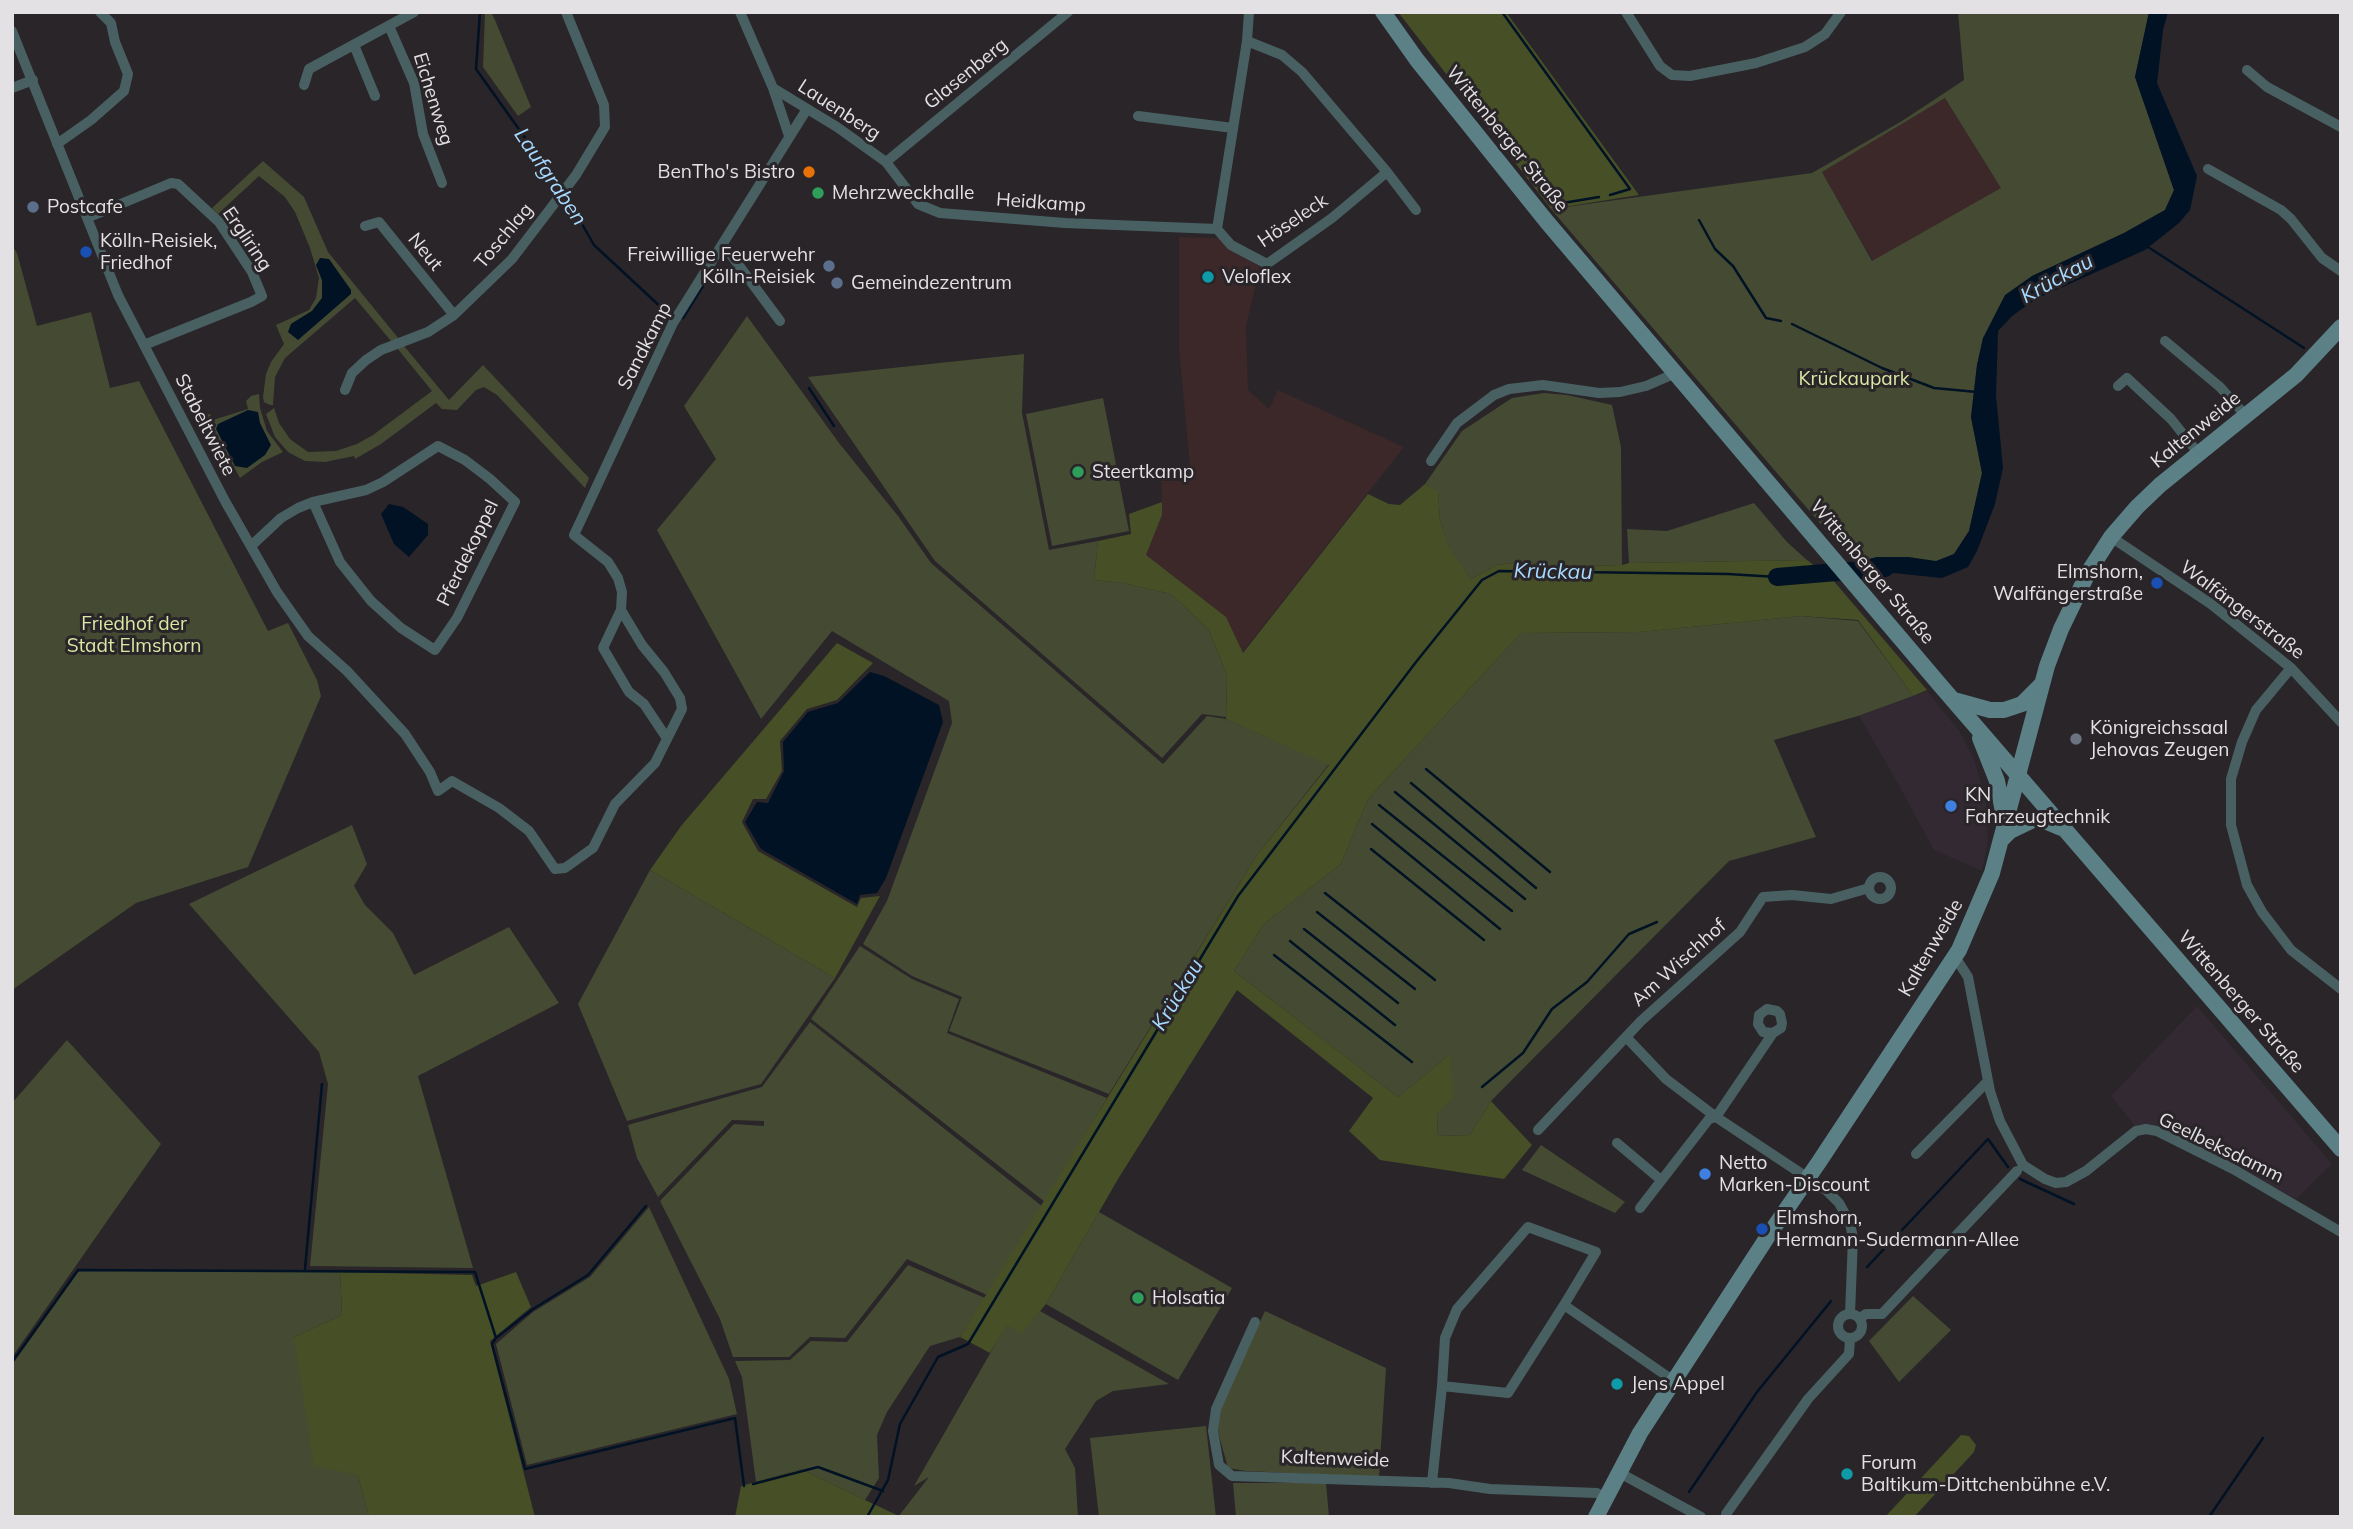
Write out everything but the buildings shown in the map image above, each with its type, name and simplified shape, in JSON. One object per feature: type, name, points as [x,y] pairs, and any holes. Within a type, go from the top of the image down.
[{"type":"main road","name":"Wittenberger Straße","points":[[1383,12],[1416,60],[1530,200],[1974,724],[2341,1149]]},
{"type":"main road","name":"Kaltenweide","points":[[1596,1517],[1618,1472],[1674,1381],[1769,1233],[1953,959],[1982,902],[1992,873],[2042,683],[2061,629],[2075,597],[2111,537],[2153,492],[2296,375],[2341,327]]},
{"type":"main road","points":[[1954,700],[1990,710],[2004,710],[2022,704],[2042,683]]},
{"type":"main road","points":[[1974,724],[1997,781],[2005,823]]},
{"type":"main road","points":[[2001,840],[2010,831],[2033,820],[2042,820],[2067,831]]},
{"type":"street","points":[[57,144],[91,120],[124,91],[128,74],[111,23],[100,12]]},
{"type":"street","points":[[304,85],[309,69],[414,12]]},
{"type":"street","name":"Toschlag","points":[[345,390],[352,373],[366,360],[381,350],[428,332],[454,315],[512,258],[576,175],[604,127],[604,105],[566,12]]},
{"type":"street","name":"Lauenberg","points":[[740,12],[773,88],[789,136]]},
{"type":"street","name":"Glasenberg","points":[[886,162],[1068,12]]},
{"type":"street","points":[[1217,229],[1247,41],[1249,12]]},
{"type":"street","points":[[1626,12],[1660,66],[1672,75],[1690,76],[1756,63],[1805,47],[1825,34],[1841,12]]},
{"type":"street","name":"Eichenweg","points":[[390,26],[414,83],[423,134],[442,183]]},
{"type":"street","name":"Stabeltwiete","points":[[12,31],[118,295],[225,501],[277,592],[308,636],[347,671],[405,734],[430,772],[438,792],[452,781],[499,808],[529,831],[555,869],[565,868],[593,848],[615,804],[656,763],[666,737]]},
{"type":"street","points":[[1247,41],[1282,55],[1302,72],[1416,210]]},
{"type":"street","points":[[354,45],[375,96]]},
{"type":"street","points":[[2247,70],[2267,87],[2341,127]]},
{"type":"street","points":[[12,88],[33,80]]},
{"type":"street","name":"Lauenberg","points":[[773,88],[837,127],[886,162]]},
{"type":"street","name":"Sandkamp","points":[[621,610],[622,592],[608,562],[574,535],[673,323],[807,109]]},
{"type":"street","points":[[1138,116],[1233,128]]},
{"type":"street","name":"Heidkamp","points":[[886,162],[918,204],[940,213],[1065,223],[1217,229]]},
{"type":"street","points":[[2208,169],[2281,210],[2296,224],[2322,258],[2341,271]]},
{"type":"street","name":"Höseleck","points":[[1217,229],[1231,245],[1267,264],[1332,218],[1387,172]]},
{"type":"street","name":"Ergliring","points":[[86,218],[171,183],[178,184],[219,222],[252,272],[262,296],[144,345]]},
{"type":"street","name":"Neut","points":[[365,226],[379,222],[454,315]]},
{"type":"street","points":[[723,244],[780,321]]},
{"type":"street","points":[[2165,341],[2220,387],[2247,417]]},
{"type":"street","points":[[1432,461],[1457,423],[1494,395],[1543,385],[1599,393],[1620,393],[1646,386],[1676,373]]},
{"type":"street","points":[[2118,386],[2127,378],[2171,419],[2199,454]]},
{"type":"street","name":"Pferdekoppel","points":[[251,546],[281,518],[313,502],[366,490],[438,446],[465,460],[514,502],[457,618],[436,650],[401,628],[363,591],[340,562],[313,502]]},
{"type":"street","name":"Walfängerstraße","points":[[2111,537],[2211,604],[2291,668],[2341,722]]},
{"type":"street","points":[[621,610],[680,698],[682,709],[666,737],[644,704],[629,692],[603,648],[621,610]]},
{"type":"street","points":[[2291,668],[2256,710],[2242,742],[2231,779],[2231,825],[2247,885],[2262,912],[2291,950],[2341,989]]},
{"type":"street","name":"Am Wischhof","points":[[1538,1130],[1641,1021],[1740,932],[1763,897],[1792,895],[1831,899],[1870,888]]},
{"type":"street","name":"Geelbeksdamm","points":[[1953,959],[1968,977],[1988,1081],[2000,1121],[2023,1165],[2045,1179],[2056,1183],[2066,1182],[2077,1177],[2136,1131],[2157,1131],[2233,1169],[2341,1231]]},
{"type":"street","points":[[1640,1209],[1709,1119],[1716,1117],[1773,1033]]},
{"type":"street","points":[[1627,1038],[1666,1079],[1716,1117],[1826,1190],[1839,1202],[1850,1223],[1854,1252],[1855,1316],[1863,1326],[1860,1334],[1850,1339],[1842,1336],[1838,1326],[1840,1319],[1855,1316],[1866,1314],[1882,1314],[2017,1171]]},
{"type":"street","points":[[1916,1154],[1988,1081]]},
{"type":"street","points":[[1617,1143],[1661,1180]]},
{"type":"street","points":[[1432,1483],[1445,1338],[1457,1309],[1528,1227],[1596,1252],[1508,1393],[1442,1386]]},
{"type":"street","points":[[1564,1305],[1674,1381]]},
{"type":"street","name":"Kaltenweide","points":[[1255,1322],[1216,1409],[1213,1432],[1219,1465],[1231,1476],[1449,1483],[1490,1489],[1597,1493],[1605,1497]]},
{"type":"street","points":[[1726,1514],[1801,1408],[1849,1354],[1850,1339]]},
{"type":"street","points":[[1618,1472],[1701,1517]]},
{"type":"shaded area","points":[[1945,98],[2002,188],[1873,261],[1822,172]]},
{"type":"shaded area","points":[[1179,237],[1219,238],[1228,247],[1260,267],[1246,326],[1248,390],[1269,409],[1278,390],[1404,447],[1242,653],[1146,555],[1162,515],[1161,474],[1190,467],[1179,349]]},
{"type":"shaded area","points":[[1927,691],[1960,732],[1974,759],[1986,801],[1988,839],[1982,871],[1934,850],[1859,716]]},
{"type":"shaded area","points":[[2197,1006],[2332,1164],[2296,1199],[2158,1125],[2135,1126],[2111,1096]]},
{"type":"green space","points":[[485,12],[491,12],[495,20],[531,107],[518,116],[483,67]]},
{"type":"green space","points":[[1398,12],[1506,12],[1639,195],[1551,209]]},
{"type":"green space","name":"Krückaupark","points":[[1958,12],[2149,12],[2135,77],[2174,190],[2165,210],[2124,233],[2032,276],[1983,338],[1971,417],[1982,473],[1969,531],[1954,554],[1936,562],[1908,557],[1877,557],[1854,563],[1551,209],[1812,173],[1902,121],[1964,80]],"holes":[[[1945,98],[2001,188],[1872,261],[1822,172]]]},
{"type":"green space","points":[[263,161],[304,197],[328,252],[399,339],[391,341],[355,298],[285,358],[275,377],[273,405],[264,402],[266,374],[284,344],[276,325],[309,310],[316,298],[319,278],[295,212],[285,197],[259,176],[218,214],[212,208]],"holes":[[[329,259],[339,274],[298,340],[291,324],[312,311],[322,298],[322,280],[316,265]]]},
{"type":"green space","name":"Friedhof der Stadt Elmshorn","points":[[12,245],[17,253],[37,326],[91,312],[110,388],[139,381],[268,631],[288,623],[317,680],[321,696],[248,867],[136,903],[12,990]]},
{"type":"green space","points":[[747,316],[931,563],[1163,764],[1207,716],[1226,719],[1329,764],[1257,855],[1109,1094],[949,1031],[962,997],[912,976],[863,944],[887,901],[952,723],[949,701],[832,631],[761,719],[657,530],[716,459],[684,406]]},
{"type":"green space","points":[[404,346],[449,400],[483,365],[589,478],[585,488],[497,395],[484,387],[476,390],[457,410],[442,409],[436,403],[381,444],[355,459],[354,456],[325,462],[305,461],[288,452],[275,437],[266,414],[274,408],[279,423],[290,439],[308,452],[336,451],[373,435],[432,391],[397,348]]},
{"type":"green space","points":[[1024,354],[1022,413],[1049,550],[1098,541],[1094,580],[1123,583],[1171,594],[1209,630],[1227,675],[1226,717],[1202,714],[1162,758],[935,561],[808,377]]},
{"type":"green space","points":[[1544,393],[1612,405],[1621,447],[1622,565],[1545,567],[1528,561],[1497,565],[1471,579],[1450,550],[1440,521],[1438,492],[1425,484],[1462,431],[1512,398]]},
{"type":"green space","points":[[259,394],[267,431],[283,452],[262,462],[240,478],[205,415],[210,414],[213,420],[248,409],[246,401]]},
{"type":"green space","name":"Steertkamp","points":[[1103,398],[1129,531],[1052,546],[1026,414]]},
{"type":"green space","points":[[1425,484],[1438,491],[1440,521],[1450,549],[1471,579],[1497,565],[1528,561],[1545,567],[1807,560],[1832,579],[1927,690],[1913,696],[1858,620],[1801,616],[1640,632],[1521,633],[1368,799],[1341,864],[1264,924],[1234,971],[1398,1097],[1450,1054],[1453,1098],[1437,1113],[1438,1136],[1470,1135],[1491,1101],[1532,1145],[1504,1179],[1380,1160],[1349,1131],[1373,1098],[1237,990],[1118,1179],[1046,1304],[1022,1333],[1007,1325],[990,1353],[960,1337],[1257,855],[1329,765],[1226,719],[1227,675],[1209,630],[1171,594],[1123,583],[1094,580],[1098,541],[1131,534],[1129,514],[1162,502],[1162,515],[1146,555],[1226,617],[1243,653],[1368,494],[1389,504],[1400,505]]},
{"type":"green space","points":[[1754,503],[1787,542],[1807,560],[1629,563],[1627,529],[1667,531]]},
{"type":"green space","points":[[1801,616],[1858,621],[1913,696],[1858,716],[1774,740],[1816,837],[1729,861],[1491,1101],[1470,1135],[1438,1136],[1437,1113],[1450,1054],[1398,1097],[1234,971],[1264,924],[1341,864],[1368,799],[1521,633],[1640,632]]},
{"type":"green space","points":[[837,643],[873,663],[837,700],[807,709],[780,741],[782,771],[766,799],[753,799],[742,822],[758,851],[857,907],[861,898],[880,896],[835,978],[650,870],[681,826]]},
{"type":"green space","points":[[352,825],[367,864],[354,886],[365,905],[393,933],[414,975],[509,927],[559,1003],[418,1076],[473,1268],[310,1266],[328,1084],[319,1052],[189,904]]},
{"type":"green space","points":[[650,870],[835,978],[761,1084],[627,1121],[578,1004]]},
{"type":"green space","points":[[860,946],[912,979],[959,999],[947,1033],[1107,1098],[1045,1202],[811,1019]]},
{"type":"green space","points":[[810,1022],[1043,1207],[987,1295],[907,1259],[845,1338],[810,1337],[789,1357],[733,1357],[720,1319],[660,1201],[734,1124],[764,1126],[764,1121],[732,1120],[658,1197],[637,1158],[628,1125],[762,1087]]},
{"type":"green space","points":[[67,1040],[161,1144],[12,1357],[12,1103]]},
{"type":"green space","points":[[1541,1145],[1625,1202],[1615,1213],[1522,1170]]},
{"type":"green space","points":[[649,1207],[729,1379],[737,1414],[527,1465],[496,1344],[533,1312],[590,1277]]},
{"type":"green space","name":"Holsatia","points":[[1099,1212],[1232,1288],[1178,1380],[1046,1304]]},
{"type":"green space","points":[[908,1265],[985,1298],[960,1337],[930,1346],[887,1412],[877,1435],[879,1478],[865,1500],[801,1469],[756,1482],[742,1377],[735,1361],[790,1360],[811,1341],[847,1342]]},
{"type":"green space","points":[[79,1271],[340,1272],[342,1315],[294,1337],[358,1475],[369,1517],[12,1517],[12,1365]]},
{"type":"green space","points":[[340,1272],[472,1275],[476,1286],[516,1272],[531,1307],[490,1341],[535,1517],[369,1517],[358,1475],[314,1466],[294,1337],[342,1315]]},
{"type":"green space","points":[[1913,1296],[1951,1330],[1899,1382],[1869,1341]]},
{"type":"green space","points":[[1040,1311],[1169,1384],[1113,1391],[1096,1401],[1065,1449],[1075,1468],[1078,1517],[898,1517],[929,1477],[914,1486],[1007,1324],[1022,1332]]},
{"type":"green space","points":[[1265,1311],[1386,1368],[1379,1477],[1228,1468],[1218,1432],[1220,1410]]},
{"type":"green space","points":[[1206,1426],[1216,1517],[1099,1517],[1090,1438]]},
{"type":"green space","points":[[1961,1435],[1969,1436],[1976,1445],[1974,1452],[1914,1517],[1885,1517]]},
{"type":"green space","points":[[801,1469],[899,1516],[735,1517],[741,1486]]},
{"type":"green space","points":[[1233,1483],[1326,1483],[1329,1517],[1236,1517]]},
{"type":"water","points":[[2149,12],[2168,12],[2163,30],[2157,83],[2197,176],[2190,210],[2179,223],[2145,250],[2036,299],[2012,316],[1998,331],[1996,396],[2003,468],[1995,504],[1968,567],[1942,578],[1894,573],[1869,578],[1854,563],[1877,557],[1936,561],[1954,554],[1969,531],[1982,473],[1971,417],[1977,365],[1983,338],[2005,295],[2032,276],[2124,233],[2165,210],[2174,190],[2135,77]]},
{"type":"water","points":[[320,258],[329,259],[351,290],[351,294],[298,340],[288,332],[291,324],[312,311],[322,298],[322,280],[316,265]]},
{"type":"water","points":[[248,410],[258,412],[260,423],[271,445],[265,455],[247,468],[235,466],[216,429],[218,424]]},
{"type":"water","points":[[389,504],[403,507],[428,524],[428,535],[409,557],[394,544],[381,514]]},
{"type":"water","points":[[870,672],[884,676],[939,705],[943,722],[886,878],[877,893],[860,895],[857,904],[761,849],[745,822],[757,802],[768,803],[784,771],[783,742],[808,712],[838,703]]},
{"type":"waterway","name":"Laufgraben","points":[[480,12],[476,69],[561,188]]},
{"type":"waterway","points":[[1502,12],[1630,189],[1610,195]]},
{"type":"waterway","name":"Laufgraben","points":[[566,196],[594,245],[664,310],[673,314]]},
{"type":"waterway","points":[[1563,203],[1599,197]]},
{"type":"waterway","points":[[1699,220],[1715,249],[1733,266],[1766,318],[1781,321]]},
{"type":"waterway","points":[[2148,247],[2304,348]]},
{"type":"waterway","name":"Laufgraben","points":[[680,317],[683,318],[713,270],[721,270],[728,277]]},
{"type":"waterway","points":[[1792,324],[1882,368],[1934,388],[1977,392]]},
{"type":"waterway","name":"Laufgraben","points":[[809,388],[834,426]]},
{"type":"waterway","name":"Krückau","points":[[1777,577],[1885,568]]},
{"type":"waterway","name":"Krückau","points":[[867,1517],[888,1480],[900,1424],[938,1357],[968,1344],[1238,896],[1416,662],[1482,580],[1499,571],[1777,577]]},
{"type":"waterway","points":[[1426,769],[1550,872]]},
{"type":"waterway","points":[[1411,783],[1536,888]]},
{"type":"waterway","points":[[1395,792],[1525,899]]},
{"type":"waterway","points":[[1379,805],[1512,911]]},
{"type":"waterway","points":[[1372,824],[1500,929]]},
{"type":"waterway","points":[[1371,849],[1484,940]]},
{"type":"waterway","points":[[1325,893],[1435,980]]},
{"type":"waterway","points":[[1317,912],[1415,989]]},
{"type":"waterway","points":[[1482,1087],[1523,1053],[1552,1009],[1587,982],[1629,934],[1657,922]]},
{"type":"waterway","points":[[1304,929],[1398,1003]]},
{"type":"waterway","points":[[1290,941],[1395,1025]]},
{"type":"waterway","points":[[1274,955],[1412,1062]]},
{"type":"waterway","points":[[305,1269],[322,1084]]},
{"type":"waterway","points":[[1867,1267],[1988,1139],[2008,1167]]},
{"type":"waterway","points":[[2020,1179],[2074,1204]]},
{"type":"waterway","points":[[496,1338],[533,1309],[588,1275],[646,1206]]},
{"type":"waterway","points":[[12,1362],[78,1270],[475,1272],[496,1338],[492,1344],[525,1469],[735,1418],[744,1486]]},
{"type":"waterway","points":[[1689,1492],[1757,1392],[1831,1301]]},
{"type":"waterway","points":[[2209,1517],[2263,1438]]},
{"type":"waterway","points":[[753,1484],[818,1467],[883,1491]]},
{"type":"place","name":"BenTho's Bistro","points":[[809,172]]},
{"type":"place","name":"Mehrzweckhalle","points":[[818,193]]},
{"type":"place","name":"Postcafe","points":[[33,207]]},
{"type":"place","name":"Kölln-Reisiek, Friedhof","points":[[86,252]]},
{"type":"place","name":"Freiwillige Feuerwehr Kölln-Reisiek","points":[[829,266]]},
{"type":"place","name":"Veloflex","points":[[1208,277]]},
{"type":"place","name":"Gemeindezentrum","points":[[837,283]]},
{"type":"place","name":"Steertkamp","points":[[1078,472]]},
{"type":"place","name":"Elmshorn, Walfängerstraße","points":[[2157,583]]},
{"type":"place","name":"Königreichssaal Jehovas Zeugen","points":[[2076,739]]},
{"type":"place","name":"KN Fahrzeugtechnik","points":[[1951,806]]},
{"type":"place","name":"Netto Marken-Discount","points":[[1705,1174]]},
{"type":"place","name":"Elmshorn, Hermann-Sudermann-Allee","points":[[1762,1229]]},
{"type":"place","name":"Holsatia","points":[[1138,1298]]},
{"type":"place","name":"Jens Appel","points":[[1617,1384]]},
{"type":"place","name":"Forum Baltikum-Dittchenbühne e.V.","points":[[1847,1474]]}]
